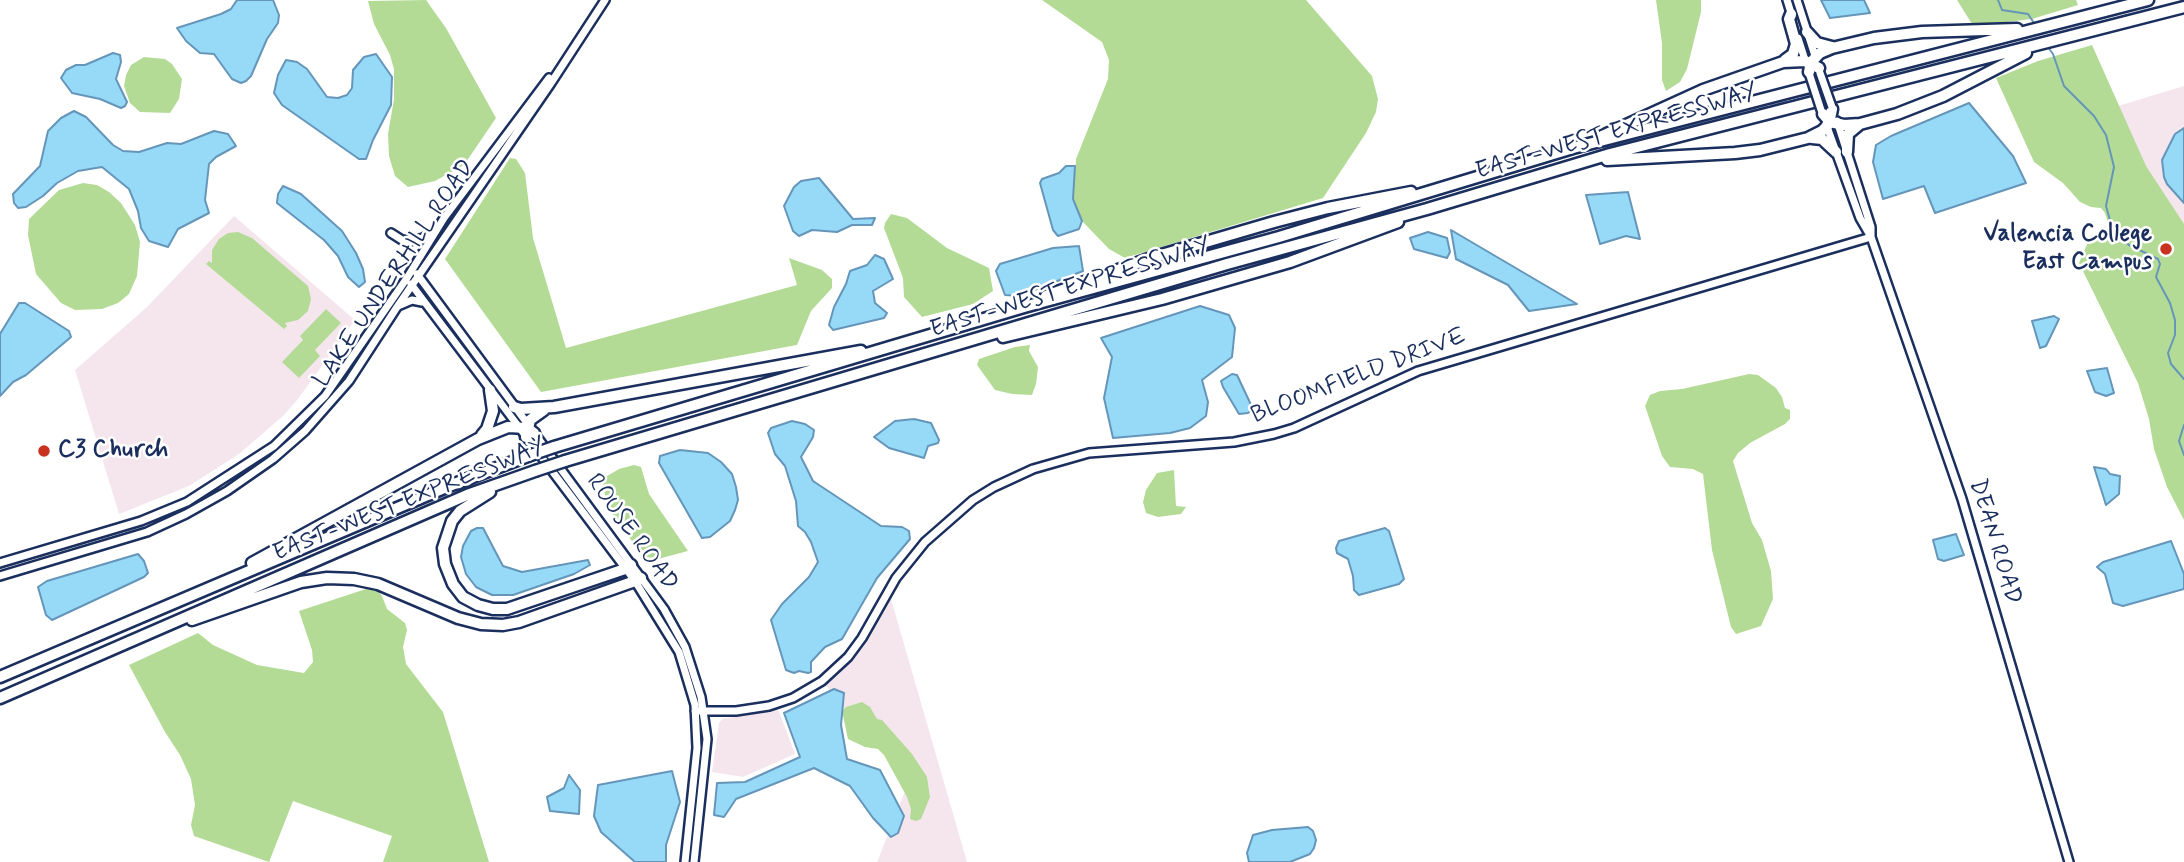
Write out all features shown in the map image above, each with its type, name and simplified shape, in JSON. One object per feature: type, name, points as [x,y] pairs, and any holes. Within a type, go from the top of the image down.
[{"type":"highway","name":"EAST-WEST EXPRESSWAY","points":[[0,677],[449,486],[554,447],[1024,307],[1279,237],[1573,148],[2148,0]]},
{"type":"highway","name":"EAST-WEST EXPRESSWAY","points":[[0,698],[467,495],[565,461],[1227,264],[1427,209],[1610,154],[1979,59],[2095,32],[2184,7]]},
{"type":"highway","points":[[1573,148],[1703,90],[1783,62],[1793,54],[1796,44],[1789,19],[1791,14]]},
{"type":"highway","points":[[1807,32],[1817,43],[1832,48],[1896,34],[2045,26]]},
{"type":"highway","points":[[1593,161],[1735,153],[1808,138],[1822,139],[1841,152],[1848,135],[1860,124],[1929,103],[2043,45]]},
{"type":"highway","points":[[1783,62],[1813,67],[1832,48]]},
{"type":"highway","points":[[1808,138],[1829,116],[1860,124]]},
{"type":"highway","points":[[1024,307],[1151,258],[1274,222],[1401,193],[1425,192]]},
{"type":"highway","points":[[981,338],[1000,338],[1049,328],[1162,299],[1312,254],[1413,217],[1427,209]]},
{"type":"highway","points":[[514,407],[554,407],[861,351],[879,350]]},
{"type":"highway","points":[[478,439],[491,420],[493,411],[490,390]]},
{"type":"highway","points":[[87,640],[270,554],[496,430],[526,430],[534,415],[554,407]]},
{"type":"highway","points":[[535,471],[481,496],[460,511],[452,521],[443,548],[445,564],[453,584],[463,597],[493,609],[508,609],[628,567]]},
{"type":"highway","points":[[154,630],[192,620],[301,582],[327,578],[354,579],[379,584],[458,618],[481,624],[503,625],[519,622],[638,580]]},
{"type":"street","name":"LAKE UNDERHILL ROAD","points":[[0,576],[147,532],[186,514],[273,459],[328,406],[349,381],[605,0]]},
{"type":"street","name":"DEAN ROAD","points":[[1787,0],[1813,67],[1864,228],[1871,237],[1965,508],[2069,862]]},
{"type":"street","name":"DEAN ROAD","points":[[1797,0],[1807,32],[1813,67]]},
{"type":"street","name":"LAKE UNDERHILL ROAD","points":[[0,564],[141,521],[187,502],[274,446],[325,396],[407,278],[439,226],[516,119],[564,62]]},
{"type":"street","points":[[391,233],[401,240],[417,240],[428,236],[439,226]]},
{"type":"street","name":"BLOOMFIELD DRIVE","points":[[700,711],[736,711],[769,706],[793,698],[822,681],[862,638],[897,578],[925,542],[973,500],[1021,474],[1058,460],[1089,453],[1234,442],[1274,434],[1294,428],[1418,371],[1871,237]]},
{"type":"street","name":"ROUSE ROAD","points":[[413,268],[514,407],[526,430]]},
{"type":"street","name":"ROUSE ROAD","points":[[407,278],[490,390],[526,430],[638,580],[679,652],[700,711],[706,757],[694,862]]},
{"type":"street","points":[[397,307],[412,300],[424,303]]},
{"type":"street","name":"ROUSE ROAD","points":[[685,862],[700,711]]},
{"type":"shaded area","name":"Valencia College East Campus","points":[[2184,86],[2184,362],[2105,110]]},
{"type":"shaded area","points":[[234,216],[355,320],[298,399],[283,416],[239,454],[189,486],[119,514],[75,370],[147,307]]},
{"type":"shaded area","points":[[891,599],[967,862],[877,862],[906,789],[876,737],[847,714],[826,685],[863,647]]},
{"type":"shaded area","points":[[778,709],[795,754],[743,777],[712,772],[719,723],[722,719]]},
{"type":"green space","points":[[426,0],[446,28],[496,118],[464,165],[435,181],[408,187],[395,176],[389,156],[388,134],[394,99],[394,69],[374,24],[368,1]]},
{"type":"green space","points":[[1042,0],[1306,0],[1372,76],[1378,99],[1376,112],[1366,133],[1323,198],[1125,258],[1109,249],[1082,221],[1073,199],[1076,159],[1108,79],[1109,60],[1102,42]]},
{"type":"green space","points":[[1656,0],[1701,0],[1701,12],[1687,69],[1680,82],[1666,91],[1662,80],[1662,43]]},
{"type":"green space","points":[[1957,0],[2076,0],[2078,5],[2032,19],[1981,25],[1972,24]]},
{"type":"green space","points":[[2092,45],[2146,166],[2184,224],[2184,520],[2167,487],[2154,449],[2149,419],[2138,383],[2079,263],[2091,235],[2110,229],[2105,213],[2101,208],[2080,202],[2063,183],[2034,162],[1996,78],[2038,61]]},
{"type":"green space","points":[[144,57],[165,59],[182,79],[179,99],[170,113],[140,112],[130,103],[124,86],[126,75],[131,65]]},
{"type":"green space","points":[[510,158],[516,159],[525,173],[533,238],[566,348],[797,285],[789,258],[822,270],[832,279],[832,288],[811,311],[797,345],[541,392],[445,259]]},
{"type":"green space","points":[[83,183],[97,185],[121,203],[135,225],[140,242],[137,276],[129,294],[118,303],[102,309],[75,310],[61,303],[36,274],[28,235],[29,219],[59,190]]},
{"type":"green space","points":[[891,214],[907,218],[947,248],[989,268],[993,291],[973,304],[922,317],[904,297],[903,278],[884,228]]},
{"type":"green space","points":[[238,232],[252,238],[308,286],[311,299],[308,311],[298,320],[285,323],[287,326],[284,329],[206,264],[209,261],[212,263],[212,250],[219,239],[228,233]]},
{"type":"green space","points":[[326,309],[341,323],[315,350],[320,356],[299,378],[282,362],[303,340],[300,336]]},
{"type":"green space","points":[[1030,345],[1029,351],[1038,367],[1032,395],[995,390],[977,365],[979,359]]},
{"type":"green space","points":[[1749,374],[1758,375],[1776,388],[1785,408],[1790,410],[1790,419],[1750,443],[1733,461],[1752,523],[1762,540],[1771,571],[1773,599],[1761,626],[1736,634],[1731,627],[1712,550],[1703,474],[1693,469],[1670,467],[1662,456],[1645,406],[1650,395],[1660,391],[1682,389]]},
{"type":"green space","points":[[634,465],[641,467],[649,494],[688,551],[658,559],[646,557],[641,554],[607,506],[602,479],[619,469]]},
{"type":"green space","points":[[1174,470],[1176,506],[1186,507],[1181,514],[1158,517],[1146,513],[1143,502],[1146,490],[1157,473]]},
{"type":"green space","points":[[366,589],[376,589],[387,609],[405,623],[407,630],[403,647],[406,664],[443,712],[489,862],[383,862],[392,836],[293,801],[269,862],[194,836],[191,825],[195,805],[191,779],[129,665],[198,633],[213,645],[257,665],[304,673],[313,662],[312,650],[299,611]]},
{"type":"green space","points":[[862,702],[870,707],[877,719],[882,720],[912,754],[927,777],[930,797],[921,819],[910,819],[911,809],[907,797],[884,755],[878,749],[865,747],[848,739],[842,711]]},
{"type":"water","points":[[237,0],[273,0],[279,15],[278,23],[267,39],[251,76],[241,83],[232,79],[214,54],[200,53],[186,41],[177,28],[221,14],[231,9]]},
{"type":"water","points":[[1821,0],[1864,0],[1870,13],[1830,18]]},
{"type":"water","points":[[113,53],[120,55],[121,62],[116,79],[127,102],[121,108],[100,99],[72,93],[61,78],[66,70],[76,65],[85,65]]},
{"type":"water","points":[[376,54],[392,77],[391,105],[366,159],[359,159],[282,105],[274,93],[278,75],[286,60],[297,62],[307,69],[327,97],[347,95],[352,88],[353,70],[364,57]]},
{"type":"water","points":[[1969,103],[2013,156],[2026,183],[1935,213],[1924,186],[1883,199],[1873,162],[1876,145]]},
{"type":"water","points":[[74,111],[86,117],[113,145],[123,151],[139,152],[167,143],[181,144],[214,131],[228,134],[236,146],[209,164],[205,200],[209,213],[178,229],[168,247],[149,241],[141,228],[138,211],[129,189],[102,167],[78,171],[26,207],[18,208],[13,194],[40,166],[48,131],[61,118]]},
{"type":"water","points":[[2184,128],[2184,203],[2167,184],[2162,160],[2175,134]]},
{"type":"water","points":[[1066,166],[1075,166],[1073,199],[1082,221],[1079,229],[1058,236],[1053,230],[1040,183],[1042,179],[1059,173]]},
{"type":"water","points":[[819,178],[853,219],[875,218],[872,225],[852,225],[837,232],[812,230],[799,236],[793,231],[784,206],[794,187],[801,181]]},
{"type":"water","points":[[283,186],[301,194],[342,231],[363,269],[365,282],[359,287],[348,277],[338,256],[324,240],[277,203]]},
{"type":"water","points":[[1628,192],[1640,239],[1626,236],[1600,244],[1586,195]]},
{"type":"water","points":[[1451,230],[1577,304],[1529,311],[1508,285],[1456,259]]},
{"type":"water","points":[[1428,232],[1447,238],[1450,252],[1447,258],[1414,249],[1410,238]]},
{"type":"water","points":[[1079,246],[1083,271],[1019,296],[1005,295],[996,271],[1000,264],[1053,248]]},
{"type":"water","points":[[875,255],[884,259],[893,279],[873,291],[875,303],[887,313],[884,318],[833,330],[829,325],[834,307],[850,271],[867,265]]},
{"type":"water","points":[[19,303],[25,303],[69,331],[71,337],[26,375],[13,382],[0,396],[0,334]]},
{"type":"water","points":[[1200,306],[1229,315],[1235,328],[1232,357],[1202,380],[1208,402],[1206,416],[1190,428],[1170,433],[1113,438],[1104,398],[1112,357],[1101,338]]},
{"type":"water","points":[[2054,316],[2059,319],[2046,346],[2040,348],[2032,321]]},
{"type":"water","points":[[2107,368],[2114,393],[2106,396],[2095,392],[2087,371]]},
{"type":"water","points":[[1232,374],[1237,375],[1253,409],[1248,413],[1239,414],[1223,387],[1221,381]]},
{"type":"water","points":[[914,419],[931,423],[939,440],[938,443],[928,446],[924,458],[889,448],[874,437],[895,421]]},
{"type":"water","points":[[792,421],[805,424],[814,430],[813,437],[801,457],[813,481],[881,526],[902,527],[909,531],[910,539],[877,578],[842,639],[825,647],[811,662],[811,672],[808,673],[786,670],[771,620],[782,604],[809,577],[818,562],[811,542],[798,526],[796,501],[785,466],[775,454],[768,433],[771,428]]},
{"type":"water","points":[[680,450],[708,453],[732,474],[738,500],[735,510],[730,521],[710,537],[702,538],[659,463],[660,456]]},
{"type":"water","points":[[2094,467],[2120,476],[2119,494],[2106,505]]},
{"type":"water","points":[[483,528],[503,566],[522,572],[588,560],[590,565],[574,574],[513,595],[492,595],[476,587],[466,574],[461,557],[471,531]]},
{"type":"water","points":[[1385,528],[1389,531],[1404,579],[1399,584],[1359,595],[1354,590],[1348,559],[1337,553],[1336,548],[1339,541]]},
{"type":"water","points":[[1956,534],[1964,555],[1944,561],[1938,559],[1933,540]]},
{"type":"water","points":[[2171,541],[2184,574],[2184,589],[2123,606],[2113,603],[2105,574],[2097,567],[2103,562]]},
{"type":"water","points":[[138,554],[148,573],[144,577],[52,620],[46,615],[38,587],[47,581]]},
{"type":"water","points":[[834,689],[844,693],[841,725],[847,759],[880,770],[904,816],[898,833],[891,837],[873,818],[850,786],[814,768],[736,799],[724,817],[714,815],[717,783],[745,782],[800,757],[784,713]]},
{"type":"water","points":[[672,771],[680,802],[666,845],[666,862],[635,862],[601,832],[594,816],[598,785]]},
{"type":"water","points":[[569,775],[580,790],[579,814],[550,811],[547,797],[564,788]]},
{"type":"water","points":[[1308,827],[1313,831],[1316,840],[1310,854],[1290,862],[1249,862],[1247,853],[1253,835],[1272,830]]},
{"type":"waterway","points":[[1998,0],[2002,10],[2028,14],[2036,26]]},
{"type":"waterway","points":[[2047,46],[2053,54],[2064,86],[2094,116],[2106,135],[2114,167],[2106,206],[2111,224],[2129,245],[2158,259],[2160,264],[2156,277],[2170,303],[2175,320],[2175,335],[2168,353],[2171,364],[2184,379]]},
{"type":"waterway","points":[[2184,425],[2179,441],[2184,455]]},
{"type":"place","name":"Valencia College East Campus","points":[[2166,249]]},
{"type":"place","name":"C3 Church","points":[[44,451]]}]
